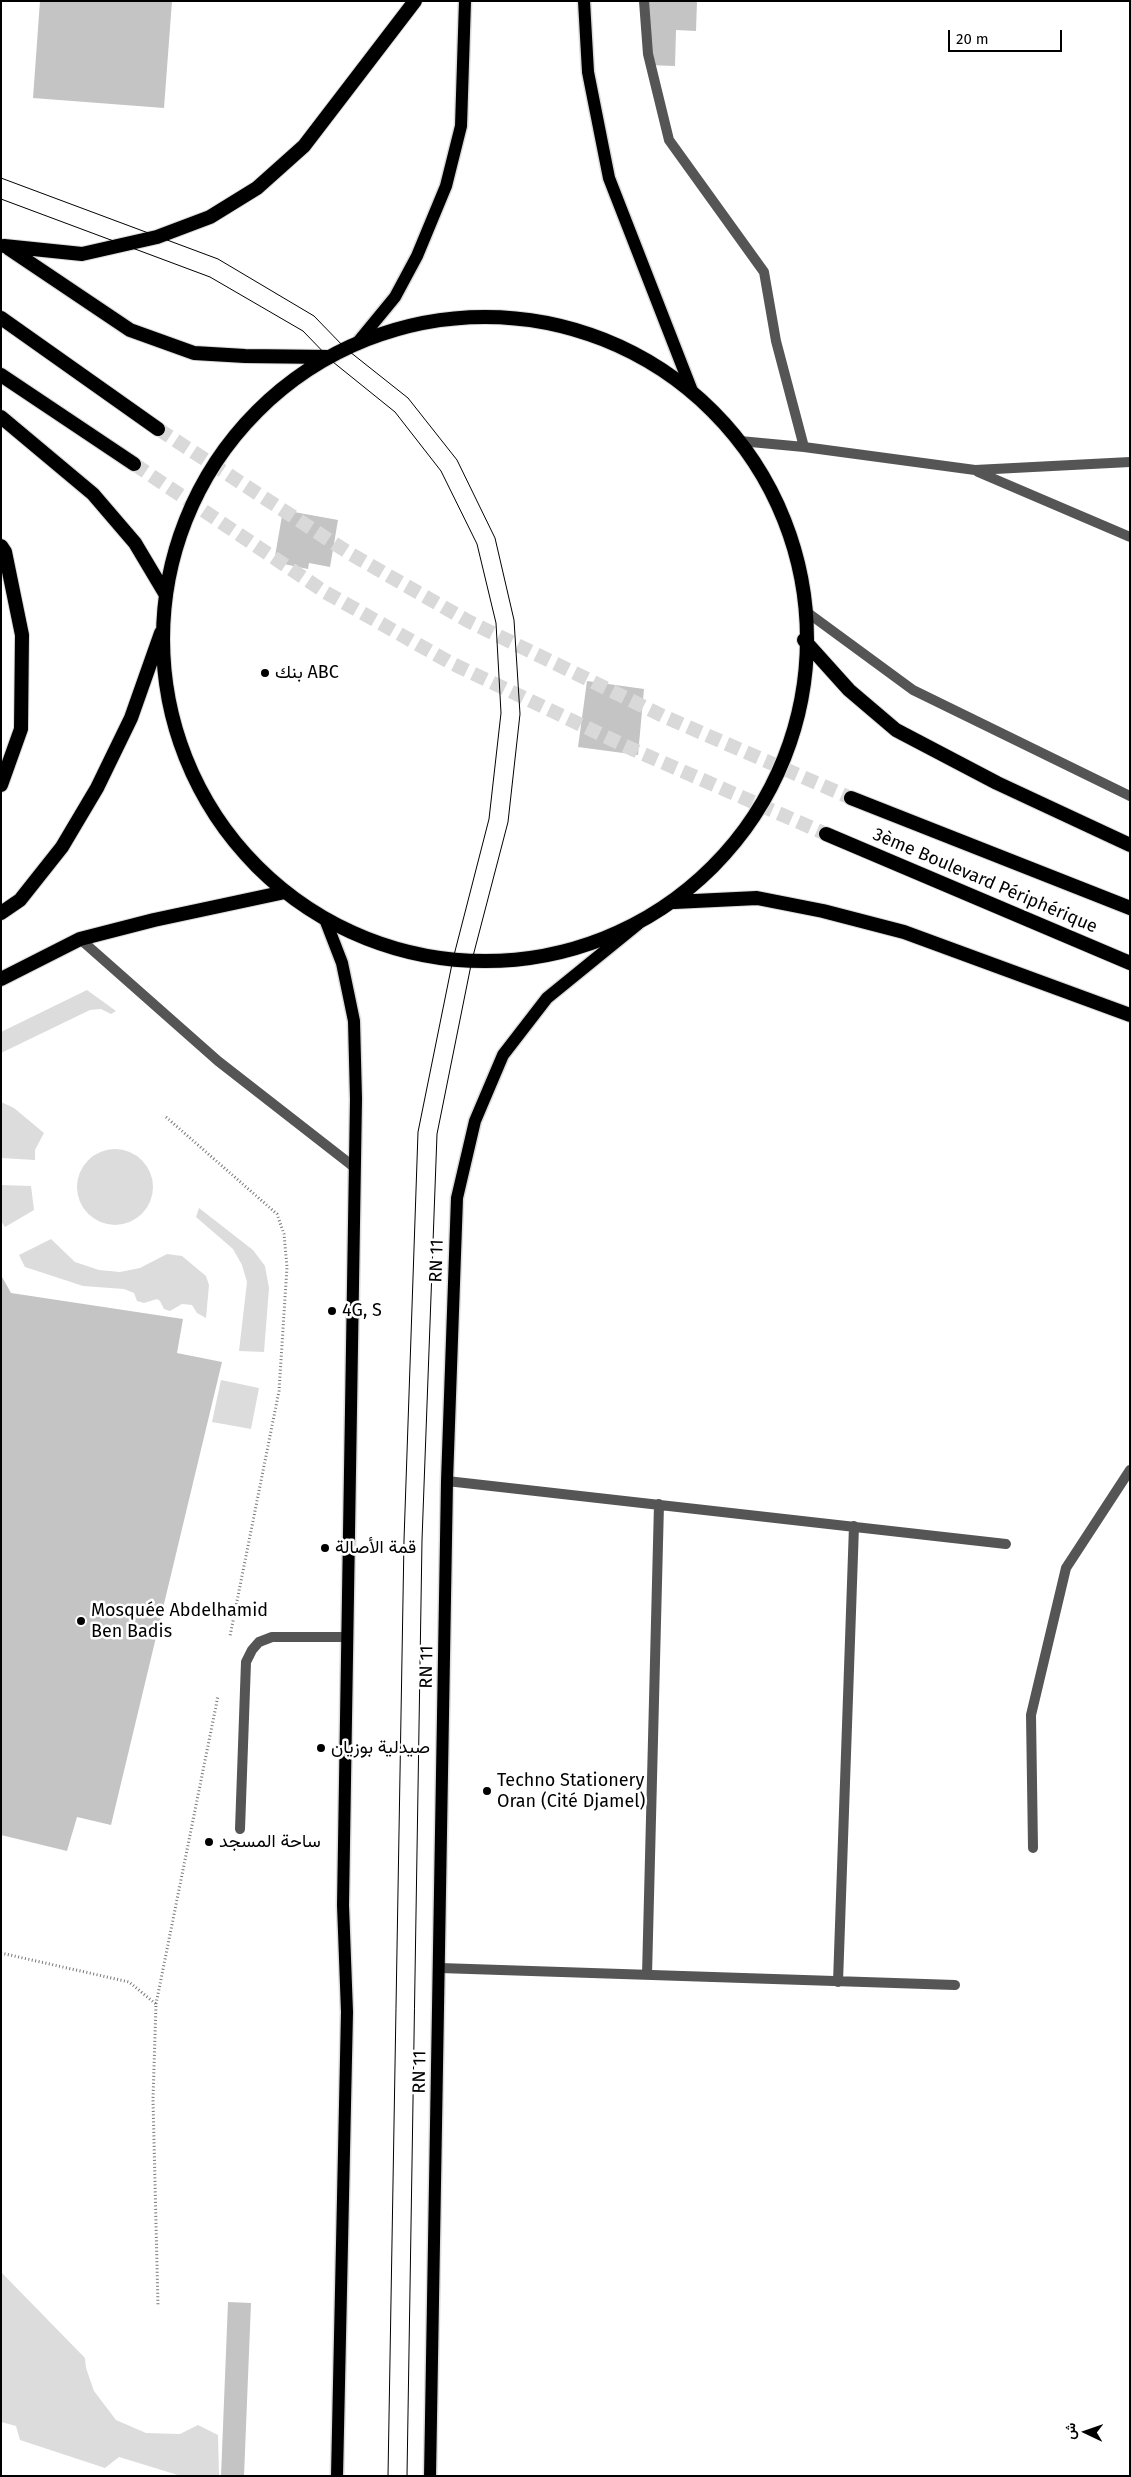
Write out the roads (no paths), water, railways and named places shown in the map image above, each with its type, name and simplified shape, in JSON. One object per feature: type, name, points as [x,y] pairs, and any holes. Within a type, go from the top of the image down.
[{"type":"highway","points":[[3,245],[82,254],[158,237],[210,217],[257,188],[304,146],[415,1]]},
{"type":"highway","points":[[3,245],[130,330],[194,353],[328,357]]},
{"type":"highway","points":[[497,316],[567,326],[633,352],[692,391],[718,415],[740,441],[777,502],[800,569],[804,610],[802,700],[784,759],[757,813],[725,854],[674,902],[638,924],[580,948],[520,960],[430,958],[403,952],[350,932],[325,919],[285,892],[241,850],[203,792],[181,745],[167,686],[164,626],[166,595],[177,546],[196,498],[221,454],[253,416],[291,382],[328,357],[358,342],[426,321],[497,316]]},
{"type":"highway","points":[[1,318],[158,429]]},
{"type":"highway","points":[[1,375],[134,464]]},
{"type":"highway","points":[[1,417],[93,494],[134,543],[166,595]]},
{"type":"highway","points":[[1,546],[5,552],[22,635],[21,729],[1,785]]},
{"type":"highway","points":[[1,913],[20,900],[62,847],[97,788],[131,718],[164,626]]},
{"type":"highway","points":[[804,640],[849,690],[896,730],[997,783],[1130,845]]},
{"type":"highway","name":"3ème Boulevard Périphérique","points":[[852,798],[1130,908]]},
{"type":"highway","name":"3ème Boulevard Périphérique","points":[[826,834],[1130,963]]},
{"type":"highway","points":[[1,979],[80,939],[154,920],[285,892]]},
{"type":"highway","points":[[674,902],[757,898],[823,911],[904,932],[1130,1015]]},
{"type":"main road","points":[[358,342],[395,297],[417,256],[446,186],[461,126],[465,1]]},
{"type":"main road","points":[[584,1],[588,72],[609,178],[692,391]]},
{"type":"main road","points":[[325,919],[342,963],[354,1021],[354,1167],[343,1905],[347,2012],[337,2476]]},
{"type":"main road","name":"RN 11","points":[[430,2476],[447,1481],[458,1198],[475,1121],[503,1055],[547,998],[638,924]]},
{"type":"street","points":[[644,1],[648,54],[670,140],[764,272],[776,341],[804,447]]},
{"type":"street","points":[[740,441],[804,447],[975,470],[1130,462]]},
{"type":"street","points":[[975,470],[1130,536]]},
{"type":"street","points":[[804,610],[913,690],[1130,796]]},
{"type":"street","points":[[80,939],[218,1062],[354,1167]]},
{"type":"street","points":[[1033,1848],[1031,1715],[1066,1568],[1130,1470]]},
{"type":"street","points":[[447,1481],[1006,1544]]},
{"type":"street","points":[[647,1975],[659,1504]]},
{"type":"street","points":[[838,1982],[854,1526]]},
{"type":"street","points":[[240,1829],[246,1662],[252,1650],[259,1642],[272,1637],[347,1637]]},
{"type":"street","points":[[440,1968],[955,1985]]},
{"type":"tunnel","points":[[158,429],[349,553],[468,621],[663,716],[851,798]]},
{"type":"tunnel","points":[[134,464],[325,592],[451,663],[632,749],[826,834]]},
{"type":"tram line","points":[[1,178],[218,259],[314,316],[345,348],[408,398],[457,460],[495,538],[514,620],[520,714],[508,822],[472,960],[437,1134],[422,1540],[407,2476]]},
{"type":"tram line","points":[[1,199],[210,277],[303,331],[333,362],[395,412],[441,471],[477,544],[496,623],[501,713],[489,819],[453,959],[418,1132],[404,1540],[388,2476]]},
{"type":"place","name":"بنك ABC","points":[[265,673]]},
{"type":"place","name":"4G, S","points":[[332,1311]]},
{"type":"place","name":"قمة الأصالة","points":[[325,1548]]},
{"type":"place","name":"Mosquée Abdelhamid Ben Badis","points":[[81,1621]]},
{"type":"place","name":"صيدلية بوزيان","points":[[321,1748]]},
{"type":"place","name":"Techno Stationery Oran (Cité Djamel)","points":[[487,1791]]},
{"type":"place","name":"ساحة المسجد","points":[[209,1842]]}]
